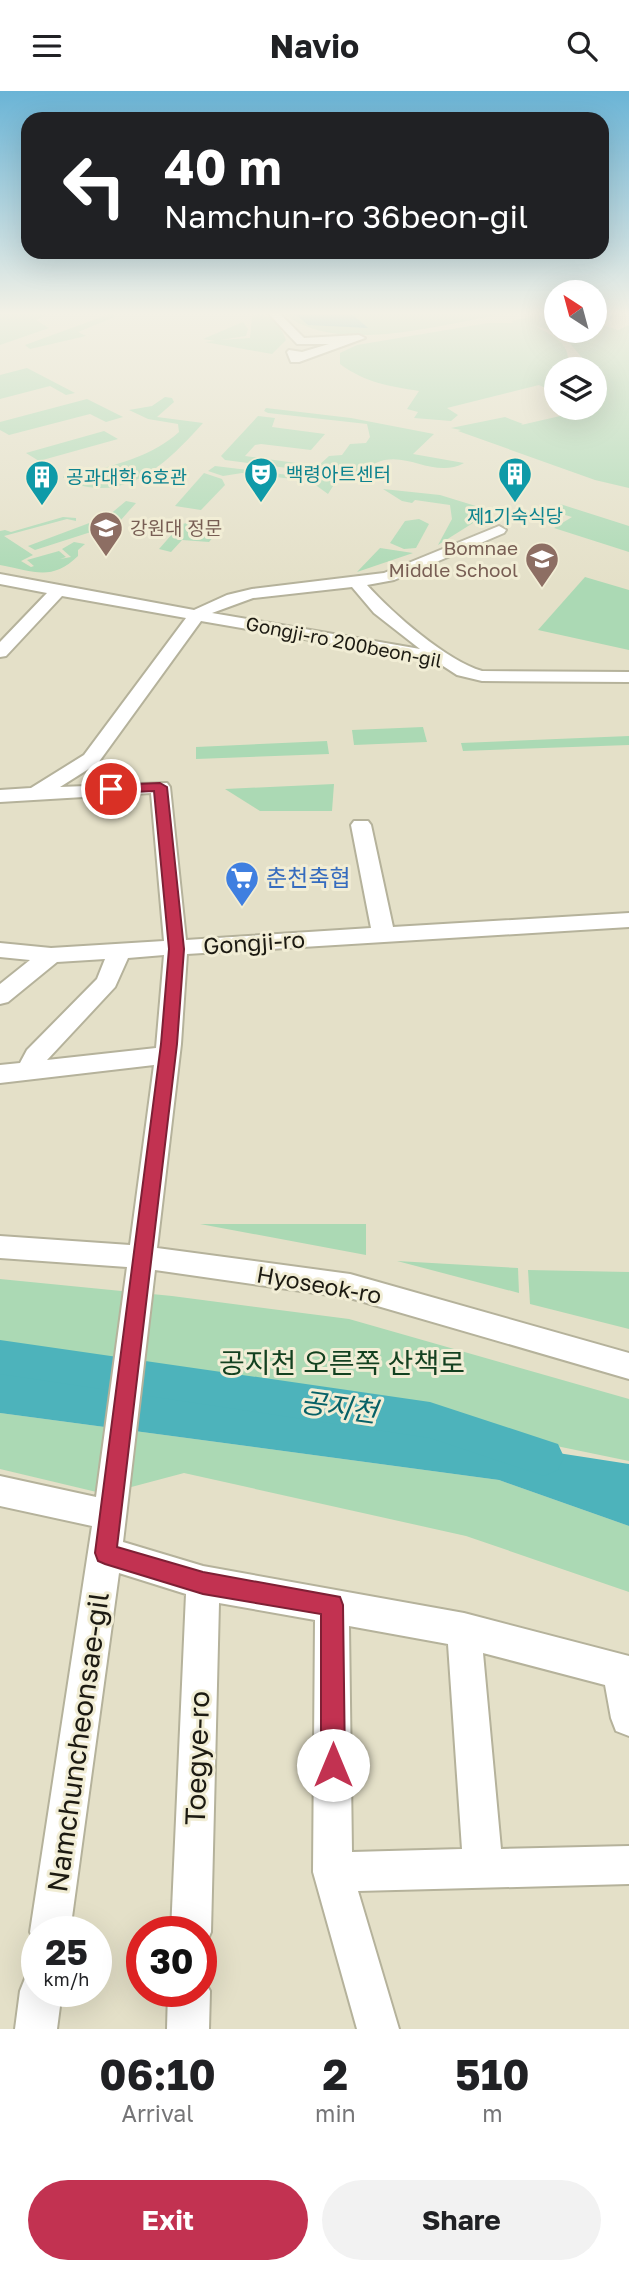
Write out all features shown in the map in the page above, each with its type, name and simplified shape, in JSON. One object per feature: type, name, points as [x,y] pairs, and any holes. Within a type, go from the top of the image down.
[{"type":"street","points":[[37,793],[91,759],[197,615],[220,601],[251,594],[388,577],[499,530]]},
{"type":"street","name":"Gongji-ro 200beon-gil","points":[[0,579],[442,658],[463,671],[482,676],[629,677]]},
{"type":"street","points":[[356,583],[380,611],[442,658]]},
{"type":"street","points":[[0,652],[58,591]]},
{"type":"street","points":[[0,629],[18,633]]},
{"type":"street","points":[[0,796],[160,787],[176,949],[167,1055],[139,1270]]},
{"type":"street","points":[[360,825],[383,935]]},
{"type":"street","name":"Gongji-ro","points":[[0,950],[51,955],[629,920]]},
{"type":"street","points":[[29,1070],[36,1056],[107,982],[119,951]]},
{"type":"street","points":[[0,996],[51,955]]},
{"type":"street","points":[[0,1074],[167,1055]]},
{"type":"street","name":"Hyoseok-ro","points":[[0,1247],[139,1270],[350,1286],[629,1366]]},
{"type":"street","name":"Namchuncheonsae-gil","points":[[52,1916],[105,1553],[139,1270]]},
{"type":"street","points":[[0,1491],[110,1515]]},
{"type":"street","points":[[105,1553],[203,1583],[464,1630],[625,1673],[629,1718]]},
{"type":"street","name":"Toegye-ro","points":[[192,1916],[203,1583]]},
{"type":"street","points":[[332,1605],[333,1871],[378,2029]]},
{"type":"street","points":[[464,1630],[483,1868]]},
{"type":"street","points":[[333,1871],[629,1865]]},
{"type":"street","points":[[36,2029],[39,2007]]},
{"type":"street","points":[[188,2029],[189,2007]]},
{"type":"green space","points":[[66,404],[98,404],[123,417],[106,422],[90,414],[9,435],[0,430],[0,422]]},
{"type":"green space","points":[[171,404],[157,417],[203,423],[166,460],[138,479],[106,488],[88,487],[63,477],[125,461],[159,447],[179,432],[178,424],[148,419],[129,410]]},
{"type":"green space","points":[[410,404],[461,404],[447,408],[458,415],[451,421],[414,418],[418,412],[407,409]]},
{"type":"green space","points":[[607,404],[629,404],[629,488],[595,480],[451,428],[505,417],[523,424],[521,425],[544,420],[607,420]]},
{"type":"green space","points":[[266,408],[351,418],[434,434],[413,454],[464,463],[451,468],[437,468],[398,459],[385,460],[372,465],[358,477],[225,460],[221,456],[258,416],[275,418],[272,427],[325,434],[311,450],[261,444],[255,445],[245,456],[318,466],[329,456],[342,455],[350,444],[366,443],[370,437],[367,424],[268,413],[264,411]]},
{"type":"green space","points":[[104,431],[118,439],[39,461],[26,453]]},
{"type":"green space","points":[[215,466],[329,480],[335,483],[328,494],[310,481],[242,473],[223,476],[208,471]]},
{"type":"green space","points":[[204,473],[222,479],[225,485],[201,510],[175,506]]},
{"type":"green space","points":[[383,489],[440,495],[492,511],[438,545],[452,519],[450,505],[402,501]]},
{"type":"green space","points":[[126,501],[136,503],[111,531],[94,531],[35,550],[28,546],[108,516]]},
{"type":"green space","points":[[560,504],[629,526],[629,552],[554,528],[572,517],[548,510]]},
{"type":"green space","points":[[63,517],[76,518],[76,521],[67,519],[4,536],[33,555],[21,561],[31,567],[34,566],[27,560],[59,551],[66,557],[60,559],[71,557],[62,549],[74,542],[85,544],[78,550],[78,556],[68,564],[50,572],[33,572],[0,565],[0,531],[11,532]]},
{"type":"green space","points":[[419,519],[429,524],[416,548],[404,549],[390,543],[405,521]]},
{"type":"green space","points":[[181,524],[220,529],[209,542],[182,540],[171,552],[159,549]]},
{"type":"green space","points":[[380,548],[413,553],[357,572]]},
{"type":"green space","points":[[585,577],[629,590],[629,650],[538,630]]},
{"type":"green space","points":[[423,727],[427,742],[354,745],[352,730]]},
{"type":"green space","points":[[629,736],[629,745],[463,751],[461,743]]},
{"type":"green space","points":[[327,741],[329,754],[196,759],[196,747]]},
{"type":"green space","points":[[334,784],[332,811],[260,811],[225,789]]},
{"type":"green space","points":[[200,1224],[366,1224],[366,1255]]},
{"type":"green space","points":[[397,1261],[518,1268],[519,1293]]},
{"type":"green space","points":[[528,1270],[629,1272],[629,1329],[530,1304]]},
{"type":"green space","name":"공지천 오른쪽 산책로","points":[[0,1279],[172,1296],[349,1319],[629,1399],[629,1461],[430,1420],[0,1357]]},
{"type":"green space","points":[[0,1413],[499,1480],[629,1526],[629,1592],[466,1536],[184,1473],[105,1494],[0,1469]]},
{"type":"water","points":[[0,1366],[629,1464],[629,1526],[499,1480],[0,1413]]},
{"type":"waterway","name":"공지천","points":[[0,1357],[430,1420],[544,1457]]},
{"type":"place","name":"백령아트센터","points":[[261,504]]},
{"type":"place","name":"제1기숙식당","points":[[515,504]]},
{"type":"place","name":"공과대학 6호관","points":[[42,507]]},
{"type":"place","name":"강원대 정문","points":[[106,558]]},
{"type":"place","name":"Bomnae Middle School","points":[[542,589]]},
{"type":"place","name":"춘천축협","points":[[242,908]]},
{"type":"route","points":[[111,789],[160,787],[176,949],[169,1044],[105,1553],[203,1583],[332,1605],[333,1765]]}]
